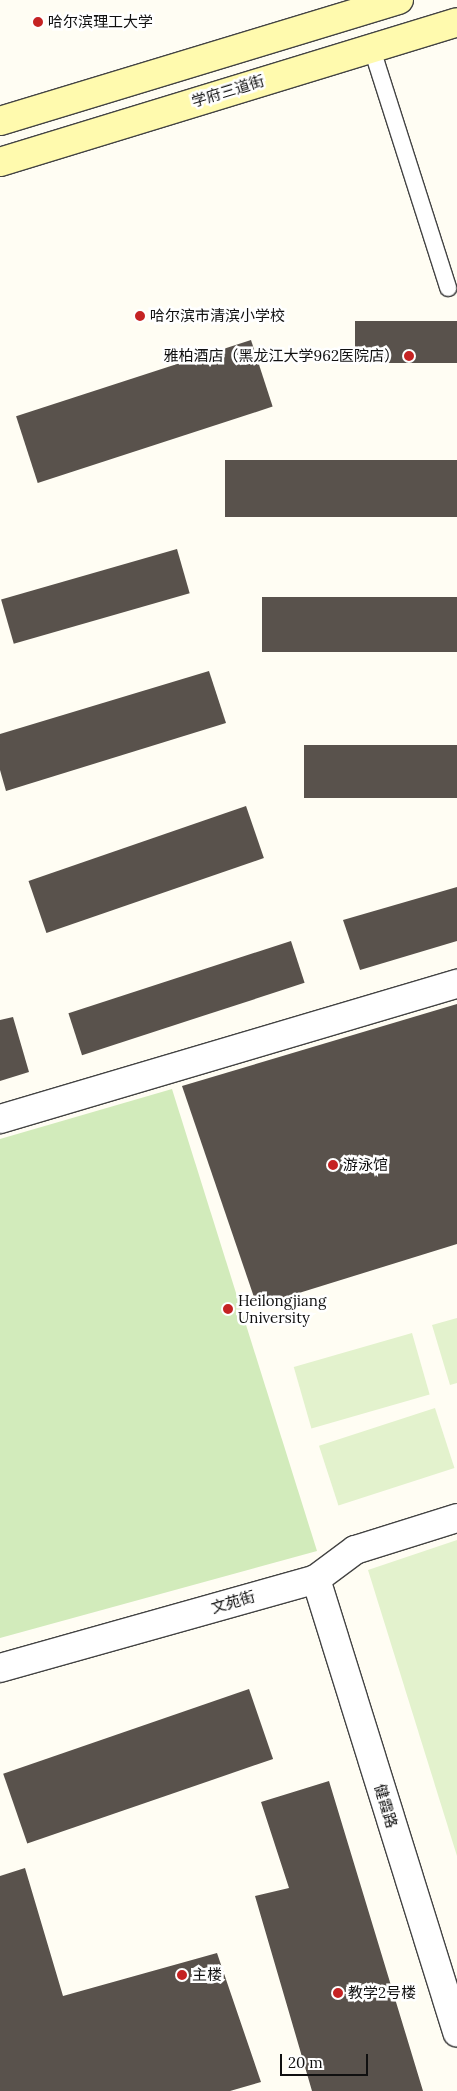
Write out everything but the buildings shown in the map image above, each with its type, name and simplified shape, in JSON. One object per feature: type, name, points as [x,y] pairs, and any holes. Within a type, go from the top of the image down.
[{"type":"main road","points":[[0,121],[399,0]]},
{"type":"main road","name":"学府三道街","points":[[0,162],[372,46],[457,22]]},
{"type":"street","points":[[0,1119],[457,984]]},
{"type":"street","name":"文苑街","points":[[0,1668],[316,1579],[356,1550],[457,1518]]},
{"type":"street","name":"健霞路","points":[[316,1579],[457,2033]]},
{"type":"lane","points":[[372,46],[448,288]]},
{"type":"green space","points":[[172,1089],[317,1551],[0,1638],[0,1139]]},
{"type":"green space","points":[[457,1318],[457,1383],[450,1385],[432,1325]]},
{"type":"green space","points":[[412,1333],[430,1395],[311,1428],[294,1367]]},
{"type":"green space","points":[[435,1408],[454,1468],[338,1506],[319,1446]]},
{"type":"green space","points":[[457,1540],[457,1856],[368,1570]]},
{"type":"place","name":"哈尔滨理工大学","points":[[38,22]]},
{"type":"place","name":"哈尔滨市清滨小学校","points":[[140,316]]},
{"type":"place","name":"雅柏酒店（黑龙江大学962医院店）","points":[[409,356]]},
{"type":"place","name":"游泳馆","points":[[333,1165]]},
{"type":"place","name":"Heilongjiang University","points":[[228,1309]]},
{"type":"place","name":"主楼","points":[[182,1975]]},
{"type":"place","name":"教学2号楼","points":[[338,1993]]}]
